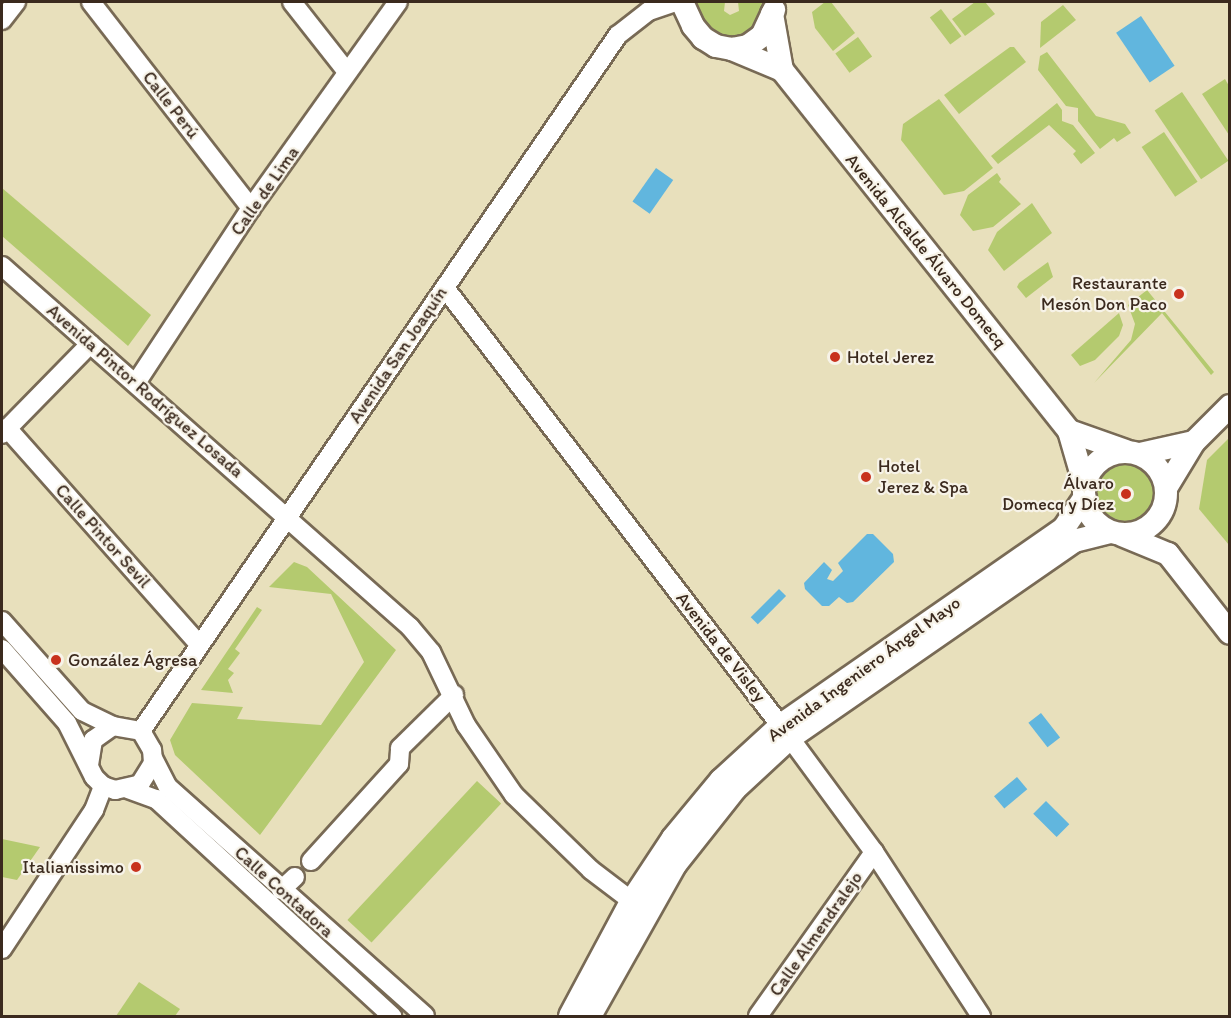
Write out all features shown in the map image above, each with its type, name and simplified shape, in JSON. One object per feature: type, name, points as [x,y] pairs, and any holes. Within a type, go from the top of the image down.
[{"type":"main road","name":"Avenida Alcalde Álvaro Domecq","points":[[682,2],[703,38],[716,46],[732,49],[783,70]]},
{"type":"main road","name":"Avenida Alcalde Álvaro Domecq","points":[[773,8],[783,70],[1069,431],[1085,492]]},
{"type":"main road","points":[[732,49],[748,46],[762,36],[773,8]]},
{"type":"main road","points":[[1115,533],[1140,532],[1152,525],[1194,442],[1230,406]]},
{"type":"main road","points":[[1069,431],[1133,453],[1154,464],[1166,495],[1168,554]]},
{"type":"main road","points":[[1194,442],[1133,453],[1099,462],[1085,492],[1092,517],[1115,533],[1168,554],[1230,633]]},
{"type":"main road","name":"Avenida Ingeniero Ángel Mayo","points":[[590,1017],[639,906],[673,838],[721,780],[1064,528],[1085,492]]},
{"type":"main road","name":"Avenida Ingeniero Ángel Mayo","points":[[786,731],[1074,541],[1115,533]]},
{"type":"main road","name":"Avenida Ingeniero Ángel Mayo","points":[[570,1017],[639,906]]},
{"type":"street","points":[[2,20],[16,2]]},
{"type":"street","name":"Calle Perú","points":[[92,2],[251,208]]},
{"type":"street","points":[[292,2],[348,72]]},
{"type":"street","name":"Calle de Lima","points":[[136,383],[251,208],[398,2]]},
{"type":"street","name":"Avenida San Joaquín","points":[[141,731],[618,35],[649,11],[675,2]]},
{"type":"street","name":"Avenida Pintor Rodríguez Losada","points":[[2,266],[410,627],[431,652],[454,695],[466,725],[514,795],[591,870],[639,906]]},
{"type":"street","name":"Avenida de Visley","points":[[445,288],[786,731],[874,852],[981,1017]]},
{"type":"street","points":[[4,431],[90,344]]},
{"type":"street","name":"Calle Pintor Sevil","points":[[4,431],[199,644]]},
{"type":"street","points":[[2,621],[82,711],[113,726],[141,731],[153,758],[146,778],[128,789],[104,786],[89,765],[68,723],[2,649]]},
{"type":"street","points":[[311,861],[399,764],[400,748],[454,695]]},
{"type":"street","points":[[89,765],[93,740],[113,726]]},
{"type":"street","name":"Calle Contadora","points":[[153,758],[168,787],[425,1017]]},
{"type":"street","points":[[2,949],[94,810],[104,786]]},
{"type":"street","name":"Calle Contadora","points":[[128,789],[156,799],[392,1017]]},
{"type":"street","name":"Calle Almendralejo","points":[[758,1017],[874,852]]},
{"type":"street","points":[[281,890],[295,877]]},
{"type":"green space","points":[[694,2],[725,2],[724,11],[730,15],[739,11],[738,2],[763,2],[763,12],[759,24],[744,36],[729,39],[707,27]]},
{"type":"green space","points":[[825,2],[831,2],[855,33],[833,51],[815,28],[812,12]]},
{"type":"green space","points":[[975,2],[985,2],[995,14],[965,36],[952,19]]},
{"type":"green space","points":[[1063,5],[1076,20],[1040,48],[1041,22]]},
{"type":"green space","points":[[941,9],[961,36],[950,45],[930,17]]},
{"type":"green space","points":[[858,37],[872,56],[849,73],[835,53]]},
{"type":"green space","points":[[1010,47],[1014,47],[1026,62],[959,114],[944,95]]},
{"type":"green space","points":[[1047,52],[1096,116],[1125,124],[1131,133],[1117,142],[1114,138],[1100,149],[1078,121],[1078,108],[1066,106],[1038,70],[1040,56]]},
{"type":"green space","points":[[1225,79],[1229,86],[1229,135],[1202,94]]},
{"type":"green space","points":[[1182,92],[1228,161],[1201,179],[1155,110]]},
{"type":"green space","points":[[939,99],[993,168],[964,191],[944,195],[901,140],[903,124]]},
{"type":"green space","points":[[1057,103],[1062,110],[1062,121],[1073,125],[1095,153],[1081,164],[1073,154],[1076,151],[1049,125],[998,164],[991,156]]},
{"type":"green space","points":[[1164,132],[1198,182],[1175,197],[1142,147]]},
{"type":"green space","points":[[997,173],[1001,179],[999,182],[1021,204],[993,227],[973,231],[960,215],[968,195]]},
{"type":"green space","points":[[2,188],[151,315],[128,346],[2,236]]},
{"type":"green space","points":[[1032,203],[1052,233],[1004,271],[988,250],[997,232]]},
{"type":"green space","points":[[1048,262],[1053,277],[1026,298],[1017,287],[1019,283]]},
{"type":"green space","points":[[1147,290],[1214,372],[1211,375],[1162,313],[1094,383],[1131,340],[1135,324],[1128,305]]},
{"type":"green space","points":[[1119,313],[1123,325],[1119,336],[1095,360],[1080,366],[1071,355]]},
{"type":"green space","points":[[1229,438],[1229,545],[1199,509],[1207,460]]},
{"type":"green space","points":[[1126,462],[1144,468],[1152,476],[1158,494],[1152,512],[1144,520],[1126,526],[1108,520],[1100,512],[1094,494],[1100,476],[1108,468]]},
{"type":"green space","points":[[294,562],[307,567],[396,650],[260,835],[175,755],[170,740],[192,703],[243,707],[237,719],[321,725],[364,662],[331,594],[269,587]]},
{"type":"green space","points":[[257,607],[262,610],[235,649],[240,653],[228,669],[234,673],[228,680],[233,693],[201,690]]},
{"type":"green space","points":[[477,781],[501,804],[372,942],[347,920]]},
{"type":"green space","points":[[2,839],[40,847],[17,880],[2,877]]},
{"type":"green space","points":[[139,982],[180,1009],[175,1016],[116,1016]]},
{"type":"water","points":[[1141,16],[1175,66],[1150,83],[1116,33]]},
{"type":"water","points":[[656,168],[673,180],[650,214],[632,202]]},
{"type":"water","points":[[867,534],[873,534],[893,554],[894,562],[853,602],[847,603],[839,597],[829,606],[822,606],[805,589],[804,583],[824,562],[832,570],[827,579],[833,581],[843,571],[838,563]]},
{"type":"water","points":[[779,589],[786,596],[758,624],[751,617]]},
{"type":"water","points":[[1041,713],[1060,737],[1047,747],[1028,723]]},
{"type":"water","points":[[1017,777],[1027,789],[1004,809],[994,796]]},
{"type":"water","points":[[1046,801],[1069,824],[1057,837],[1033,814]]},
{"type":"place","name":"Restaurante Mesón Don Paco","points":[[1179,294]]},
{"type":"place","name":"Hotel Jerez","points":[[835,357]]},
{"type":"place","name":"Hotel Jerez & Spa","points":[[866,477]]},
{"type":"place","name":"Álvaro Domecq y Díez","points":[[1126,494]]},
{"type":"place","name":"González Ágresa","points":[[56,660]]},
{"type":"place","name":"Italianissimo","points":[[136,867]]}]
